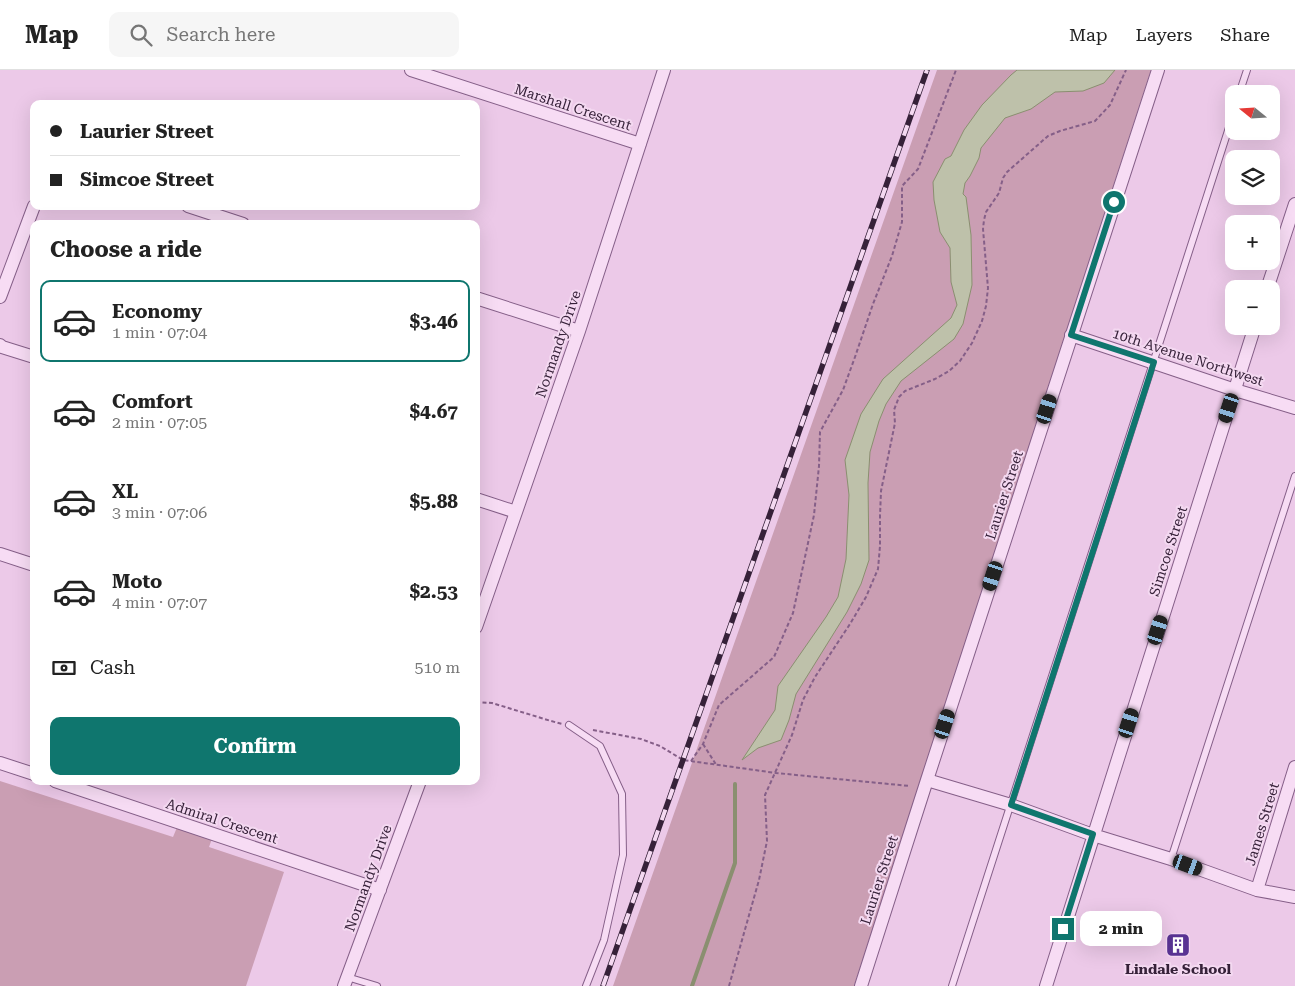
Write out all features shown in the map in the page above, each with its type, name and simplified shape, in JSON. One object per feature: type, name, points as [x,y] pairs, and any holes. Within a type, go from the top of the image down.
[{"type":"street","name":"Marshall Crescent","points":[[411,70],[640,144]]},
{"type":"street","name":"Normandy Drive","points":[[480,616],[580,331],[664,70]]},
{"type":"street","name":"Laurier Street","points":[[861,986],[1158,70]]},
{"type":"street","points":[[1271,280],[1295,204]]},
{"type":"street","points":[[0,298],[33,210]]},
{"type":"street","points":[[200,210],[231,220]]},
{"type":"street","points":[[480,299],[580,331]]},
{"type":"street","name":"10th Avenue Northwest","points":[[1071,335],[1295,408]]},
{"type":"street","name":"Simcoe Street","points":[[1046,986],[1252,335]]},
{"type":"street","points":[[0,345],[30,356]]},
{"type":"street","points":[[480,500],[516,512]]},
{"type":"street","points":[[0,554],[30,564]]},
{"type":"street","points":[[0,763],[30,773]]},
{"type":"street","name":"James Street","points":[[1257,890],[1295,767]]},
{"type":"street","points":[[927,780],[1011,805],[1257,890],[1295,897]]},
{"type":"street","name":"Admiral Crescent","points":[[67,785],[380,890]]},
{"type":"street","name":"Normandy Drive","points":[[345,982],[419,785]]},
{"type":"lane","points":[[1243,85],[1247,70]]},
{"type":"lane","points":[[952,986],[1225,140]]},
{"type":"lane","points":[[1171,859],[1295,476]]},
{"type":"lane","points":[[569,725],[600,746],[622,794],[623,855],[604,940],[586,986]]},
{"type":"lane","points":[[345,982],[377,986]]},
{"type":"path","points":[[691,762],[703,744],[719,705],[774,657],[793,613],[814,515],[820,432],[842,390],[856,357],[873,304],[892,256],[902,222],[902,186],[918,170],[956,70]]},
{"type":"path","points":[[728,986],[759,880],[767,842],[766,790],[776,773],[792,735],[802,700],[866,597],[878,569],[881,491],[895,423],[894,410],[899,398],[905,391],[949,371],[960,361],[972,344],[986,306],[988,288],[983,229],[984,220],[986,212],[999,193],[1003,178],[1007,172],[1048,136],[1096,121],[1110,106],[1126,70]]},
{"type":"path","points":[[480,702],[492,704],[551,721],[641,739],[660,746],[682,760],[691,762],[776,773],[910,786]]},
{"type":"path","points":[[703,744],[717,766]]},
{"type":"shaded area","points":[[937,70],[1151,70],[854,986],[613,986]]},
{"type":"shaded area","points":[[1017,70],[1115,70],[1104,83],[1083,91],[1055,92],[1031,109],[1005,118],[981,148],[979,158],[965,183],[963,194],[966,197],[971,235],[972,285],[963,324],[954,339],[901,381],[886,404],[870,452],[868,483],[869,560],[861,584],[847,612],[796,694],[781,740],[758,748],[742,760],[775,710],[778,686],[838,597],[846,559],[849,495],[845,460],[861,414],[883,379],[951,318],[957,305],[951,282],[950,248],[940,232],[934,200],[933,182],[945,159],[951,156],[964,130],[982,105]]},
{"type":"shaded area","points":[[0,781],[173,837],[178,825],[213,836],[209,847],[284,872],[246,986],[0,986]]},
{"type":"waterway","points":[[692,986],[735,863],[735,784]]},
{"type":"railway","points":[[603,986],[927,70]]},
{"type":"place","name":"Lindale School","points":[[1178,945]]},
{"type":"route","points":[[1063,929],[1093,834],[1011,805],[1154,362],[1071,335],[1114,202]]}]
